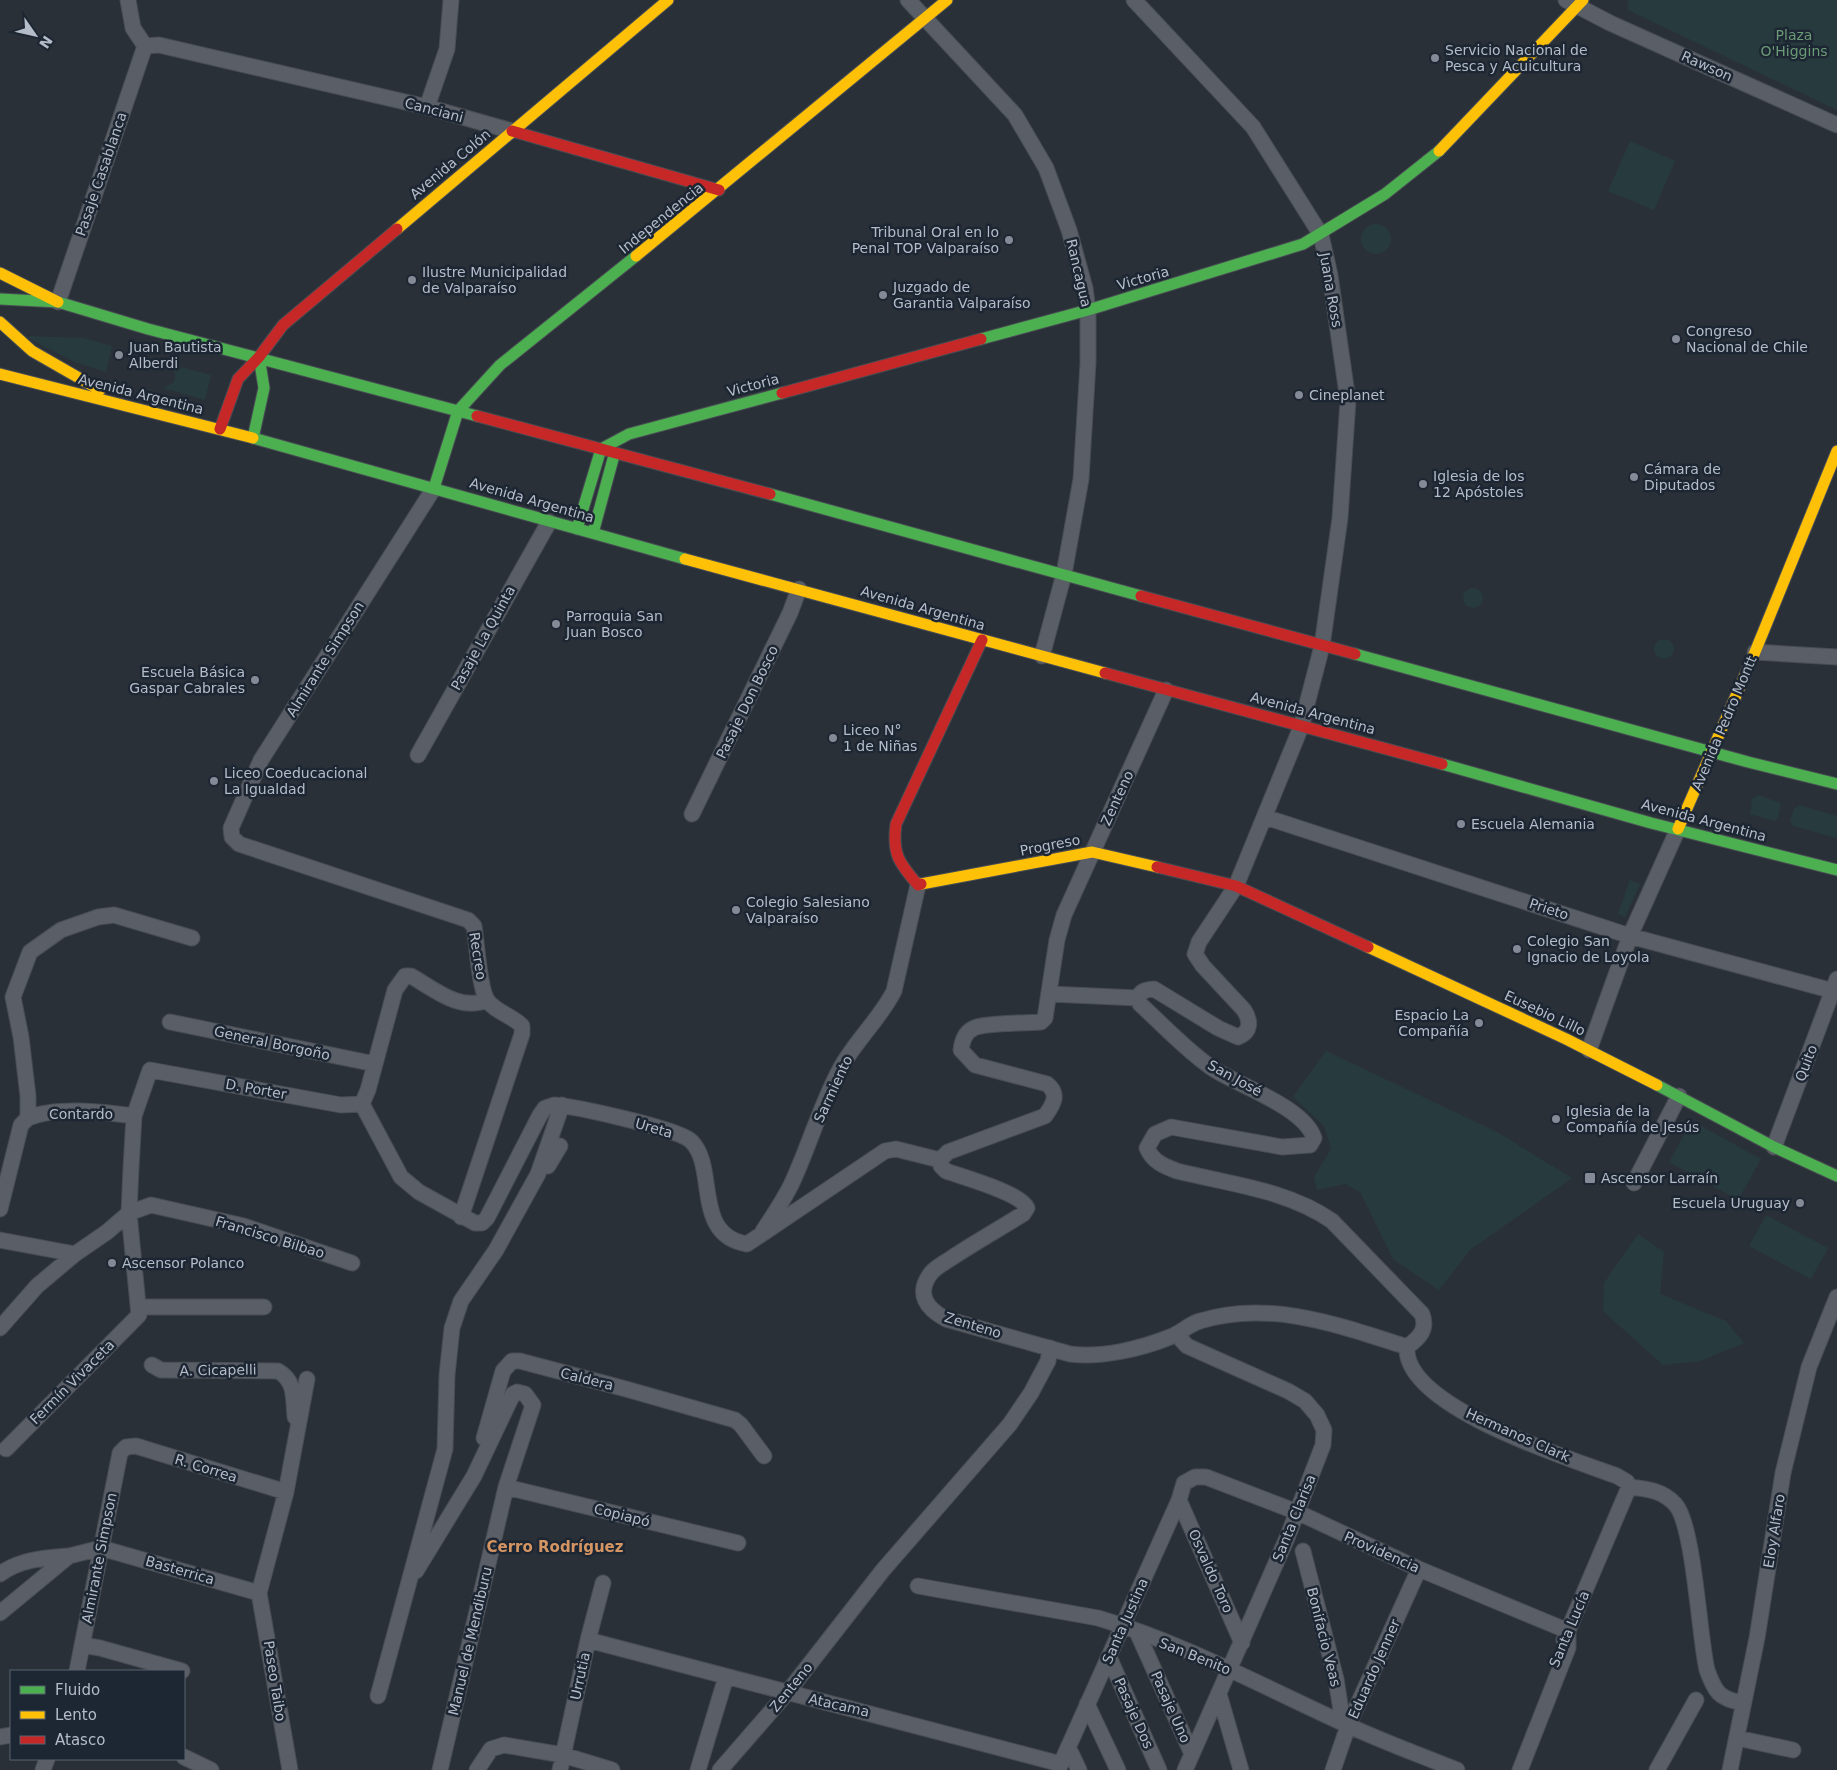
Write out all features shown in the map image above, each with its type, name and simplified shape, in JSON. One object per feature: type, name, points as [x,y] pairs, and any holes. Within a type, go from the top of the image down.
[{"type":"main road","name":"Avenida Colón","points":[[220,429],[238,379],[259,358],[283,325],[668,0]]},
{"type":"main road","name":"Independencia","points":[[434,488],[458,411],[500,365],[719,190],[947,0]]},
{"type":"main road","name":"Victoria","points":[[601,449],[629,434],[1088,310],[1211,274],[1303,244],[1321,236],[1385,194],[1443,147],[1575,2]]},
{"type":"main road","name":"Canciani","points":[[512,131],[719,190]]},
{"type":"main road","points":[[0,273],[58,302],[259,358],[615,452],[1711,752],[1837,784]]},
{"type":"main road","points":[[0,299],[58,302]]},
{"type":"main road","points":[[25,314],[58,302]]},
{"type":"main road","points":[[0,322],[6,331],[36,353],[82,382],[164,416]]},
{"type":"main road","points":[[17,324],[15,330],[18,335],[36,353]]},
{"type":"main road","points":[[0,337],[36,353]]},
{"type":"main road","points":[[253,438],[266,381],[259,358]]},
{"type":"main road","name":"Avenida Argentina","points":[[0,374],[220,429],[549,522],[1301,727],[1371,744],[1651,823],[1837,870]]},
{"type":"main road","points":[[593,533],[615,452],[629,434]]},
{"type":"main road","points":[[577,529],[601,449]]},
{"type":"main road","name":"Avenida Pedro Montt","points":[[1678,829],[1755,652],[1837,451]]},
{"type":"main road","points":[[918,885],[896,859],[893,843],[896,824],[982,640]]},
{"type":"main road","name":"Progreso","points":[[918,885],[1092,852],[1236,886]]},
{"type":"main road","name":"Eusebio Lillo","points":[[1236,886],[1589,1050],[1774,1147],[1837,1176]]},
{"type":"street","points":[[128,0],[133,28],[145,46]]},
{"type":"street","points":[[427,107],[447,49],[451,0]]},
{"type":"street","name":"Rancagua","points":[[908,0],[1014,115],[1046,168],[1069,230],[1085,288],[1088,310],[1086,417],[1081,479],[1064,574],[1042,656]]},
{"type":"street","name":"Juana Ross","points":[[1134,0],[1253,127],[1321,236],[1330,275],[1348,402],[1340,518],[1322,646]]},
{"type":"street","name":"Rawson","points":[[1575,2],[1610,23],[1837,125]]},
{"type":"street","name":"Canciani","points":[[145,46],[159,45],[427,107],[512,131]]},
{"type":"street","name":"Pasaje Casablanca","points":[[58,302],[145,46]]},
{"type":"street","name":"Almirante Simpson","points":[[232,837],[231,828],[261,760],[434,488]]},
{"type":"street","name":"Pasaje La Quinta","points":[[418,755],[549,522]]},
{"type":"street","name":"Pasaje Don Bosco","points":[[692,814],[790,613],[799,589]]},
{"type":"street","points":[[1050,994],[1138,998],[1140,993],[1154,989],[1218,1028],[1238,1037],[1246,1034],[1249,1028],[1248,1017],[1202,966],[1195,954],[1199,942],[1236,886],[1265,817],[1301,727],[1322,646]]},
{"type":"street","points":[[1755,652],[1837,657]]},
{"type":"street","name":"Zenteno","points":[[720,1770],[787,1693],[884,1570],[1010,1424],[1048,1361],[1050,1348],[946,1319],[932,1312],[924,1299],[925,1286],[931,1273],[958,1253],[1023,1214],[1027,1208],[1024,1202],[1014,1196],[946,1171],[941,1166],[940,1160],[948,1152],[1045,1116],[1054,1104],[1055,1098],[1052,1088],[1047,1084],[975,1065],[961,1050],[966,1034],[975,1027],[1041,1022],[1045,1018],[1057,940],[1064,915],[1166,690]]},
{"type":"street","name":"Prieto","points":[[1265,817],[1630,936],[1836,987]]},
{"type":"street","name":"Avenida Pedro Montt","points":[[1589,1050],[1630,936],[1678,829]]},
{"type":"street","name":"Recreo","points":[[232,837],[238,844],[468,920],[474,926],[483,990],[487,1000]]},
{"type":"street","name":"Sarmiento","points":[[760,1237],[790,1186],[834,1081],[846,1058],[855,1043],[888,1004],[894,991],[918,885]]},
{"type":"street","points":[[0,1209],[21,1125],[28,1118],[28,1096],[21,1037],[7,997],[30,952],[61,930],[98,917],[114,915],[192,938]]},
{"type":"street","points":[[462,1217],[522,1034],[522,1026],[487,1000],[478,1004],[461,1004],[411,976],[405,976],[395,990],[362,1104],[378,1131],[401,1178],[418,1192],[462,1217],[475,1223],[482,1223],[487,1218],[540,1114],[545,1108],[562,1105]]},
{"type":"street","name":"Quito","points":[[1774,1147],[1836,987]]},
{"type":"street","name":"San José","points":[[1138,998],[1140,1004],[1206,1063],[1226,1076],[1269,1097],[1304,1122],[1312,1131],[1314,1138],[1310,1145],[1282,1147],[1171,1127],[1161,1129],[1150,1140],[1147,1148],[1151,1157],[1159,1164],[1177,1171],[1295,1200],[1315,1209],[1332,1221],[1422,1314],[1424,1329],[1420,1338],[1407,1347]]},
{"type":"street","name":"General Borgoño","points":[[170,1022],[375,1064]]},
{"type":"street","name":"D. Porter","points":[[134,1116],[150,1070],[341,1105],[362,1104]]},
{"type":"street","points":[[1634,1183],[1679,1096]]},
{"type":"street","name":"Ureta","points":[[562,1105],[639,1123],[690,1140],[695,1146],[701,1161],[709,1199],[719,1231],[733,1241],[747,1244],[760,1237],[885,1150],[896,1149],[940,1160]]},
{"type":"street","name":"Manuel de Mendiburu","points":[[508,1229],[538,1174],[562,1105]]},
{"type":"street","name":"Contardo","points":[[28,1118],[38,1114],[86,1112],[134,1116]]},
{"type":"street","points":[[134,1116],[129,1213],[138,1311],[264,1307]]},
{"type":"street","points":[[378,1131],[378,1153]]},
{"type":"street","name":"Manuel de Mendiburu","points":[[378,1696],[406,1587],[445,1449],[447,1375],[452,1328],[461,1302],[560,1146]]},
{"type":"street","name":"Francisco Bilbao","points":[[129,1213],[151,1205],[161,1207],[244,1226],[352,1263]]},
{"type":"street","points":[[0,1328],[37,1286],[129,1213]]},
{"type":"street","points":[[0,1240],[75,1254]]},
{"type":"street","name":"Eloy Alfaro","points":[[1730,1770],[1757,1638],[1783,1473],[1809,1367],[1837,1297]]},
{"type":"street","name":"Fermín Vivaceta","points":[[6,1449],[138,1311]]},
{"type":"street","points":[[1050,1348],[1084,1356],[1128,1349],[1176,1334],[1198,1321],[1220,1316],[1252,1313],[1289,1314],[1333,1323],[1407,1347]]},
{"type":"street","name":"Santa Clarisa","points":[[1176,1334],[1187,1346],[1288,1391],[1305,1401],[1317,1415],[1324,1430],[1323,1445],[1296,1512],[1242,1643],[1185,1770]]},
{"type":"street","name":"Hermanos Clark","points":[[1407,1347],[1407,1356],[1417,1375],[1437,1396],[1451,1406],[1488,1425],[1617,1476],[1627,1482],[1629,1487],[1661,1492],[1677,1505],[1687,1533],[1707,1670],[1715,1689],[1722,1698],[1743,1703]]},
{"type":"street","name":"Caldera","points":[[474,1476],[502,1371],[512,1361],[626,1389],[734,1420],[741,1425],[764,1456]]},
{"type":"street","name":"A. Cicapelli","points":[[152,1365],[161,1370],[271,1369],[285,1374],[292,1384],[297,1444]]},
{"type":"street","points":[[259,1593],[297,1444],[307,1379]]},
{"type":"street","name":"Manuel de Mendiburu","points":[[406,1587],[474,1476],[513,1394],[517,1392],[526,1394],[533,1404],[506,1487],[440,1770]]},
{"type":"street","name":"R. Correa","points":[[126,1447],[136,1446],[286,1492]]},
{"type":"street","name":"Almirante Simpson","points":[[77,1670],[120,1453],[126,1447]]},
{"type":"street","name":"Providencia","points":[[1195,1477],[1206,1477],[1296,1512],[1419,1569],[1568,1631]]},
{"type":"street","name":"Santa Justina","points":[[1059,1767],[1179,1500],[1184,1483],[1195,1477]]},
{"type":"street","name":"Copiapó","points":[[506,1487],[738,1543]]},
{"type":"street","name":"Santa Lucía","points":[[1509,1770],[1629,1487]]},
{"type":"street","name":"Osvaldo Toro","points":[[1179,1500],[1242,1643]]},
{"type":"street","points":[[0,1574],[14,1564],[28,1560],[69,1556],[101,1548]]},
{"type":"street","name":"Basterrica","points":[[101,1548],[259,1593]]},
{"type":"street","name":"Bonifacio Veas","points":[[1303,1551],[1346,1725]]},
{"type":"street","points":[[0,1613],[69,1556]]},
{"type":"street","name":"Eduardo Jenner","points":[[1333,1770],[1346,1725],[1419,1569]]},
{"type":"street","name":"Urrutia","points":[[562,1763],[588,1640],[604,1583]]},
{"type":"street","name":"San Benito","points":[[918,1586],[1098,1618],[1123,1626],[1230,1670],[1346,1725],[1457,1770]]},
{"type":"street","name":"Paseo Taibo","points":[[259,1593],[290,1770]]},
{"type":"street","points":[[1520,1770],[1568,1648],[1568,1631]]},
{"type":"street","name":"Pasaje Uno","points":[[1137,1632],[1192,1754]]},
{"type":"street","name":"Atacama","points":[[588,1640],[787,1693],[890,1718],[1059,1767]]},
{"type":"street","points":[[82,1645],[100,1648],[178,1670]]},
{"type":"street","name":"Pasaje Dos","points":[[1109,1657],[1159,1770]]},
{"type":"street","points":[[698,1770],[726,1677]]},
{"type":"street","points":[[1219,1694],[1241,1770]]},
{"type":"street","points":[[1657,1770],[1696,1700]]},
{"type":"street","points":[[1088,1704],[1118,1770]]},
{"type":"street","points":[[1737,1738],[1793,1750]]},
{"type":"street","points":[[477,1770],[491,1749],[504,1745],[562,1763],[612,1770]]},
{"type":"street","points":[[1068,1747],[1079,1770]]},
{"type":"street","points":[[185,1757],[212,1770]]},
{"type":"green space","name":"Plaza O'Higgins","points":[[1628,0],[1837,0],[1837,110],[1628,10]]},
{"type":"green space","points":[[1630,141],[1675,161],[1654,210],[1608,191]]},
{"type":"green space","points":[[1376,224],[1386,229],[1391,239],[1386,249],[1376,254],[1366,249],[1361,239],[1366,229]]},
{"type":"green space","points":[[29,336],[84,338],[112,346],[106,372],[77,363],[29,339]]},
{"type":"green space","points":[[169,364],[211,375],[205,400],[163,388],[174,382],[175,378],[175,373]]},
{"type":"green space","points":[[1473,588],[1480,591],[1483,598],[1480,605],[1473,608],[1466,605],[1463,598],[1466,591]]},
{"type":"green space","points":[[1664,639],[1671,642],[1674,649],[1671,656],[1664,659],[1657,656],[1654,649],[1657,642]]},
{"type":"green space","points":[[1759,795],[1781,803],[1778,818],[1775,821],[1750,814],[1752,799]]},
{"type":"green space","points":[[1799,805],[1837,816],[1837,838],[1793,826],[1790,820],[1794,809]]},
{"type":"green space","points":[[1630,880],[1640,884],[1625,917],[1618,914]]},
{"type":"green space","points":[[1326,1051],[1497,1132],[1572,1178],[1470,1250],[1439,1290],[1393,1259],[1360,1192],[1345,1184],[1317,1190],[1314,1177],[1331,1149],[1324,1126],[1293,1097]]},
{"type":"green space","points":[[1692,1121],[1761,1159],[1738,1200],[1669,1162]]},
{"type":"green space","points":[[1766,1215],[1828,1248],[1811,1279],[1749,1246]]},
{"type":"green space","points":[[1638,1234],[1664,1252],[1660,1294],[1726,1321],[1744,1343],[1700,1361],[1663,1365],[1603,1311],[1604,1283]]},
{"type":"traffic: fast","points":[[981,339],[1088,310],[1303,244],[1385,194],[1439,151]]},
{"type":"traffic: fast","points":[[434,488],[458,411],[500,365],[636,256]]},
{"type":"traffic: fast","points":[[0,299],[58,302],[148,329],[477,416]]},
{"type":"traffic: fast","points":[[253,438],[264,388],[259,357]]},
{"type":"traffic: fast","points":[[577,529],[601,449],[629,434],[782,393]]},
{"type":"traffic: fast","points":[[253,438],[685,559]]},
{"type":"traffic: fast","points":[[593,533],[613,459]]},
{"type":"traffic: fast","points":[[770,494],[1141,596]]},
{"type":"traffic: fast","points":[[1355,654],[1748,762],[1837,784]]},
{"type":"traffic: fast","points":[[1442,764],[1651,823],[1837,870]]},
{"type":"traffic: fast","points":[[1657,1085],[1774,1147],[1837,1176]]},
{"type":"traffic: slow","points":[[397,229],[668,0]]},
{"type":"traffic: slow","points":[[636,256],[947,0]]},
{"type":"traffic: slow","points":[[1439,151],[1583,0]]},
{"type":"traffic: slow","points":[[0,273],[58,302]]},
{"type":"traffic: slow","points":[[0,322],[32,351],[100,390]]},
{"type":"traffic: slow","points":[[0,374],[253,438]]},
{"type":"traffic: slow","points":[[1678,829],[1755,652],[1837,451]]},
{"type":"traffic: slow","points":[[685,559],[1105,673]]},
{"type":"traffic: slow","points":[[921,884],[1092,852],[1157,867]]},
{"type":"traffic: slow","points":[[1368,947],[1566,1039],[1657,1085]]},
{"type":"traffic: jam","points":[[512,131],[719,190]]},
{"type":"traffic: jam","points":[[220,429],[238,379],[259,357],[283,325],[397,229]]},
{"type":"traffic: jam","points":[[782,393],[981,339]]},
{"type":"traffic: jam","points":[[477,416],[770,494]]},
{"type":"traffic: jam","points":[[1141,596],[1355,654]]},
{"type":"traffic: jam","points":[[921,884],[918,885],[898,858],[895,843],[896,824],[982,640]]},
{"type":"traffic: jam","points":[[1105,673],[1442,764]]},
{"type":"traffic: jam","points":[[1157,867],[1236,886],[1368,947]]},
{"type":"place","name":"Servicio Nacional de Pesca y Acuicultura","points":[[1435,58]]},
{"type":"place","name":"Tribunal Oral en lo Penal TOP Valparaíso","points":[[1009,240]]},
{"type":"place","name":"Ilustre Municipalidad de Valparaíso","points":[[412,280]]},
{"type":"place","name":"Juzgado de Garantia Valparaíso","points":[[883,295]]},
{"type":"place","name":"Congreso Nacional de Chile","points":[[1676,339]]},
{"type":"place","name":"Juan Bautista Alberdi","points":[[119,355]]},
{"type":"place","name":"Cineplanet","points":[[1299,395]]},
{"type":"place","name":"Cámara de Diputados","points":[[1634,477]]},
{"type":"place","name":"Iglesia de los 12 Apóstoles","points":[[1423,484]]},
{"type":"place","name":"Parroquia San Juan Bosco","points":[[556,624]]},
{"type":"place","name":"Escuela Básica Gaspar Cabrales","points":[[255,680]]},
{"type":"place","name":"Liceo N° 1 de Niñas","points":[[833,738]]},
{"type":"place","name":"Liceo Coeducacional La Igualdad","points":[[214,781]]},
{"type":"place","name":"Escuela Alemania","points":[[1461,824]]},
{"type":"place","name":"Colegio Salesiano Valparaíso","points":[[736,910]]},
{"type":"place","name":"Colegio San Ignacio de Loyola","points":[[1517,949]]},
{"type":"place","name":"Espacio La Compañía","points":[[1479,1023]]},
{"type":"place","name":"Iglesia de la Compañía de Jesús","points":[[1556,1119]]},
{"type":"place","name":"Ascensor Larraín","points":[[1590,1178]]},
{"type":"place","name":"Escuela Uruguay","points":[[1800,1203]]},
{"type":"place","name":"Ascensor Polanco","points":[[112,1263]]},
{"type":"district","name":"Cerro Rodríguez","points":[[555,1547]]}]
